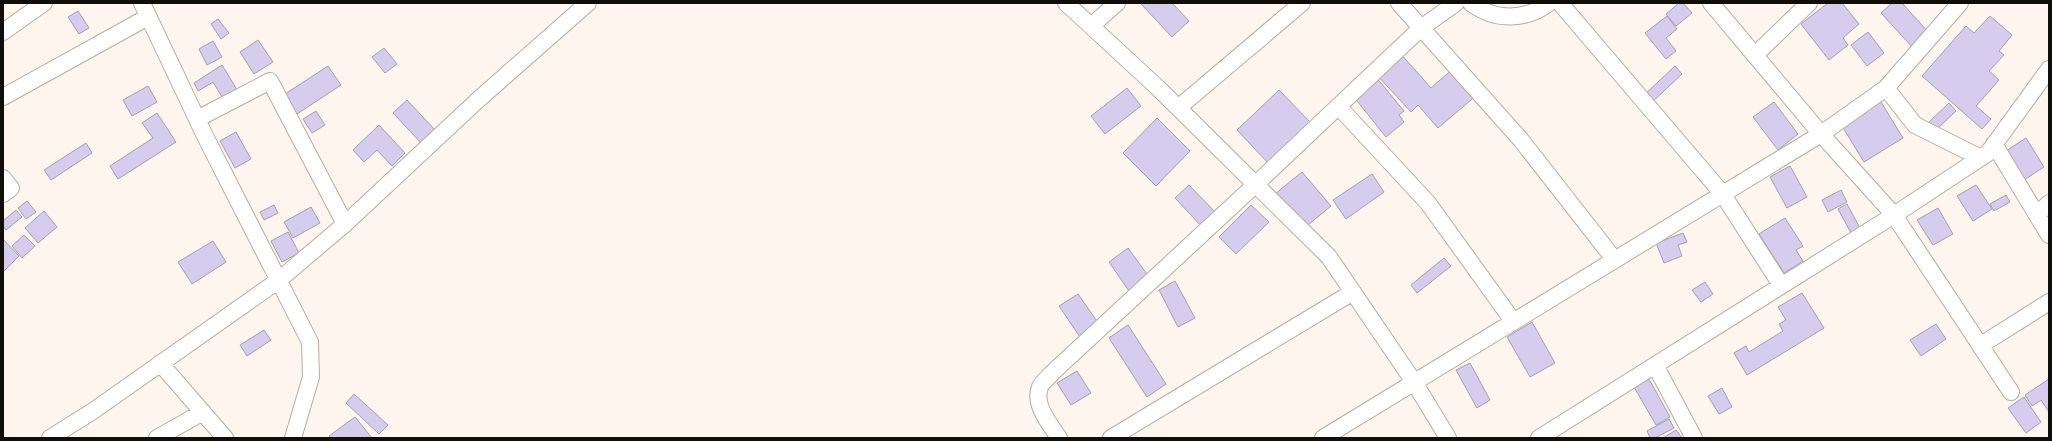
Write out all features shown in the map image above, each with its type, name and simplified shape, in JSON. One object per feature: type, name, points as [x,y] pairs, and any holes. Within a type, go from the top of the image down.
[{"type":"street","points":[[3,32],[44,3]]},
{"type":"street","points":[[50,438],[93,411],[279,280],[345,224],[479,99],[588,3]]},
{"type":"street","points":[[1066,3],[1178,108],[1329,257],[1414,382],[1448,438]]},
{"type":"street","points":[[1091,26],[1117,3]]},
{"type":"street","points":[[1178,108],[1302,3]]},
{"type":"street","points":[[1399,3],[1521,140],[1614,259]]},
{"type":"street","points":[[1059,438],[1043,412],[1039,401],[1040,387],[1052,373],[1256,184],[1421,28],[1456,3]]},
{"type":"street","points":[[1471,3],[1478,8],[1497,16],[1518,17],[1539,11],[1549,3]]},
{"type":"street","points":[[1560,3],[1722,193],[1781,285]]},
{"type":"street","points":[[1711,3],[1821,134],[1894,215],[2012,392]]},
{"type":"street","points":[[1755,55],[1809,3]]},
{"type":"street","points":[[1323,438],[1722,193],[1821,134],[1886,88],[1960,3]]},
{"type":"street","points":[[3,97],[145,10],[197,118],[310,342],[311,377],[292,438]]},
{"type":"street","points":[[1539,438],[1894,215],[1988,153],[2049,68]]},
{"type":"street","points":[[197,118],[270,81],[345,224]]},
{"type":"street","points":[[1886,88],[1915,125],[1981,158]]},
{"type":"street","points":[[1338,106],[1428,203],[1513,321]]},
{"type":"street","points":[[1994,144],[2049,235]]},
{"type":"street","points":[[3,178],[11,188],[3,194]]},
{"type":"street","points":[[2037,215],[2049,203]]},
{"type":"street","points":[[1111,438],[1354,292]]},
{"type":"street","points":[[1981,346],[2049,302]]},
{"type":"street","points":[[160,364],[225,438]]},
{"type":"street","points":[[1655,365],[1694,438]]},
{"type":"street","points":[[157,438],[203,412]]},
{"type":"building","points":[[1172,3],[1189,21],[1172,37],[1141,4]]},
{"type":"building","points":[[1679,3],[1683,3],[1692,13],[1676,26],[1666,14]]},
{"type":"building","points":[[1828,3],[1842,3],[1859,24],[1843,38],[1848,45],[1829,60],[1801,24]]},
{"type":"building","points":[[1892,3],[1902,3],[1930,34],[1913,48],[1881,13]]},
{"type":"building","points":[[78,11],[89,28],[79,34],[68,17]]},
{"type":"building","points":[[1667,16],[1677,29],[1666,38],[1676,51],[1666,59],[1645,33]]},
{"type":"building","points":[[1990,16],[2012,35],[1999,51],[2004,55],[1989,71],[1999,80],[1976,106],[1991,119],[1982,129],[1922,76],[1966,26],[1974,33]]},
{"type":"building","points":[[218,19],[229,33],[221,39],[211,24]]},
{"type":"building","points":[[1868,32],[1884,53],[1867,66],[1851,45]]},
{"type":"building","points":[[258,40],[273,62],[254,74],[240,52]]},
{"type":"building","points":[[213,41],[222,57],[207,65],[199,49]]},
{"type":"building","points":[[384,48],[397,64],[385,73],[372,57]]},
{"type":"building","points":[[1400,53],[1431,88],[1455,67],[1478,94],[1438,128],[1418,105],[1411,112],[1376,74]]},
{"type":"building","points":[[222,65],[239,93],[225,102],[213,82],[198,91],[194,83]]},
{"type":"building","points":[[328,66],[341,85],[297,114],[285,94]]},
{"type":"building","points":[[1675,66],[1682,74],[1649,105],[1642,97]]},
{"type":"building","points":[[1376,77],[1404,111],[1399,115],[1404,122],[1386,137],[1353,96]]},
{"type":"building","points":[[148,86],[157,102],[132,116],[123,100]]},
{"type":"building","points":[[1127,88],[1141,106],[1105,134],[1091,116]]},
{"type":"building","points":[[1279,90],[1311,123],[1268,163],[1237,130]]},
{"type":"building","points":[[407,100],[436,131],[422,144],[393,113]]},
{"type":"building","points":[[1774,102],[1798,134],[1778,150],[1753,117]]},
{"type":"building","points":[[1881,102],[1903,138],[1864,162],[1842,126]]},
{"type":"building","points":[[1949,103],[1956,111],[1937,129],[1929,122]]},
{"type":"building","points":[[316,111],[325,125],[312,133],[303,119]]},
{"type":"building","points":[[157,113],[176,142],[118,179],[110,166],[153,138],[142,123]]},
{"type":"building","points":[[1157,118],[1190,151],[1156,186],[1123,153]]},
{"type":"building","points":[[379,125],[405,153],[392,166],[377,150],[364,162],[353,150]]},
{"type":"building","points":[[236,132],[251,159],[235,168],[220,141]]},
{"type":"building","points":[[2026,138],[2044,167],[2024,180],[2006,151]]},
{"type":"building","points":[[86,143],[92,153],[51,180],[44,170]]},
{"type":"building","points":[[1790,166],[1807,197],[1787,208],[1770,177]]},
{"type":"building","points":[[1302,172],[1331,206],[1303,229],[1275,194]]},
{"type":"building","points":[[1372,174],[1384,192],[1346,219],[1333,200]]},
{"type":"building","points":[[1189,185],[1218,215],[1204,229],[1175,198]]},
{"type":"building","points":[[1976,185],[1992,209],[1973,221],[1957,196]]},
{"type":"building","points":[[1841,190],[1847,202],[1828,212],[1822,200]]},
{"type":"building","points":[[2006,195],[2010,202],[1994,211],[1990,204]]},
{"type":"building","points":[[27,201],[36,212],[26,219],[18,208]]},
{"type":"building","points":[[1847,204],[1860,228],[1851,233],[1838,209]]},
{"type":"building","points":[[274,205],[278,213],[264,220],[260,212]]},
{"type":"building","points":[[1251,205],[1269,222],[1236,254],[1219,237]]},
{"type":"building","points":[[311,207],[320,223],[293,238],[284,222]]},
{"type":"building","points":[[1938,208],[1953,234],[1933,245],[1917,220]]},
{"type":"building","points":[[16,210],[22,217],[6,230],[3,226],[3,221]]},
{"type":"building","points":[[44,211],[57,227],[38,243],[25,228]]},
{"type":"building","points":[[1785,218],[1803,246],[1796,250],[1803,261],[1784,273],[1759,234]]},
{"type":"building","points":[[288,232],[299,253],[282,262],[271,241]]},
{"type":"building","points":[[1683,233],[1687,242],[1678,245],[1682,256],[1664,263],[1656,243]]},
{"type":"building","points":[[24,235],[35,246],[22,258],[12,246]]},
{"type":"building","points":[[3,239],[19,256],[3,272]]},
{"type":"building","points":[[213,241],[226,262],[192,284],[178,262]]},
{"type":"building","points":[[1128,248],[1149,277],[1129,291],[1109,262]]},
{"type":"building","points":[[1444,258],[1451,266],[1417,293],[1411,285]]},
{"type":"building","points":[[1175,281],[1195,318],[1178,327],[1159,290]]},
{"type":"building","points":[[1705,282],[1713,294],[1701,302],[1692,290]]},
{"type":"building","points":[[1802,293],[1824,328],[1747,375],[1734,353],[1746,346],[1749,352],[1783,331],[1779,324],[1786,320],[1778,307]]},
{"type":"building","points":[[1078,294],[1099,324],[1080,337],[1059,306]]},
{"type":"building","points":[[1532,322],[1555,363],[1530,377],[1507,337]]},
{"type":"building","points":[[1936,324],[1946,339],[1921,356],[1910,340]]},
{"type":"building","points":[[1128,325],[1166,384],[1147,397],[1109,338]]},
{"type":"building","points":[[264,330],[271,340],[247,356],[240,345]]},
{"type":"building","points":[[1470,363],[1490,400],[1477,408],[1456,370]]},
{"type":"building","points":[[1077,371],[1091,393],[1071,405],[1057,383]]},
{"type":"building","points":[[1649,379],[1670,417],[1656,425],[1634,387]]},
{"type":"building","points":[[2049,379],[2049,412],[2041,400],[2032,406],[2025,395]]},
{"type":"building","points":[[1722,388],[1732,407],[1719,414],[1708,396]]},
{"type":"building","points":[[354,394],[388,425],[379,434],[346,403]]},
{"type":"building","points":[[2024,397],[2041,422],[2026,433],[2008,408]]},
{"type":"building","points":[[355,417],[372,438],[331,438],[329,436]]},
{"type":"building","points":[[1669,419],[1674,428],[1655,438],[1650,438],[1647,431]]},
{"type":"building","points":[[1676,430],[1682,438],[1663,438]]}]
